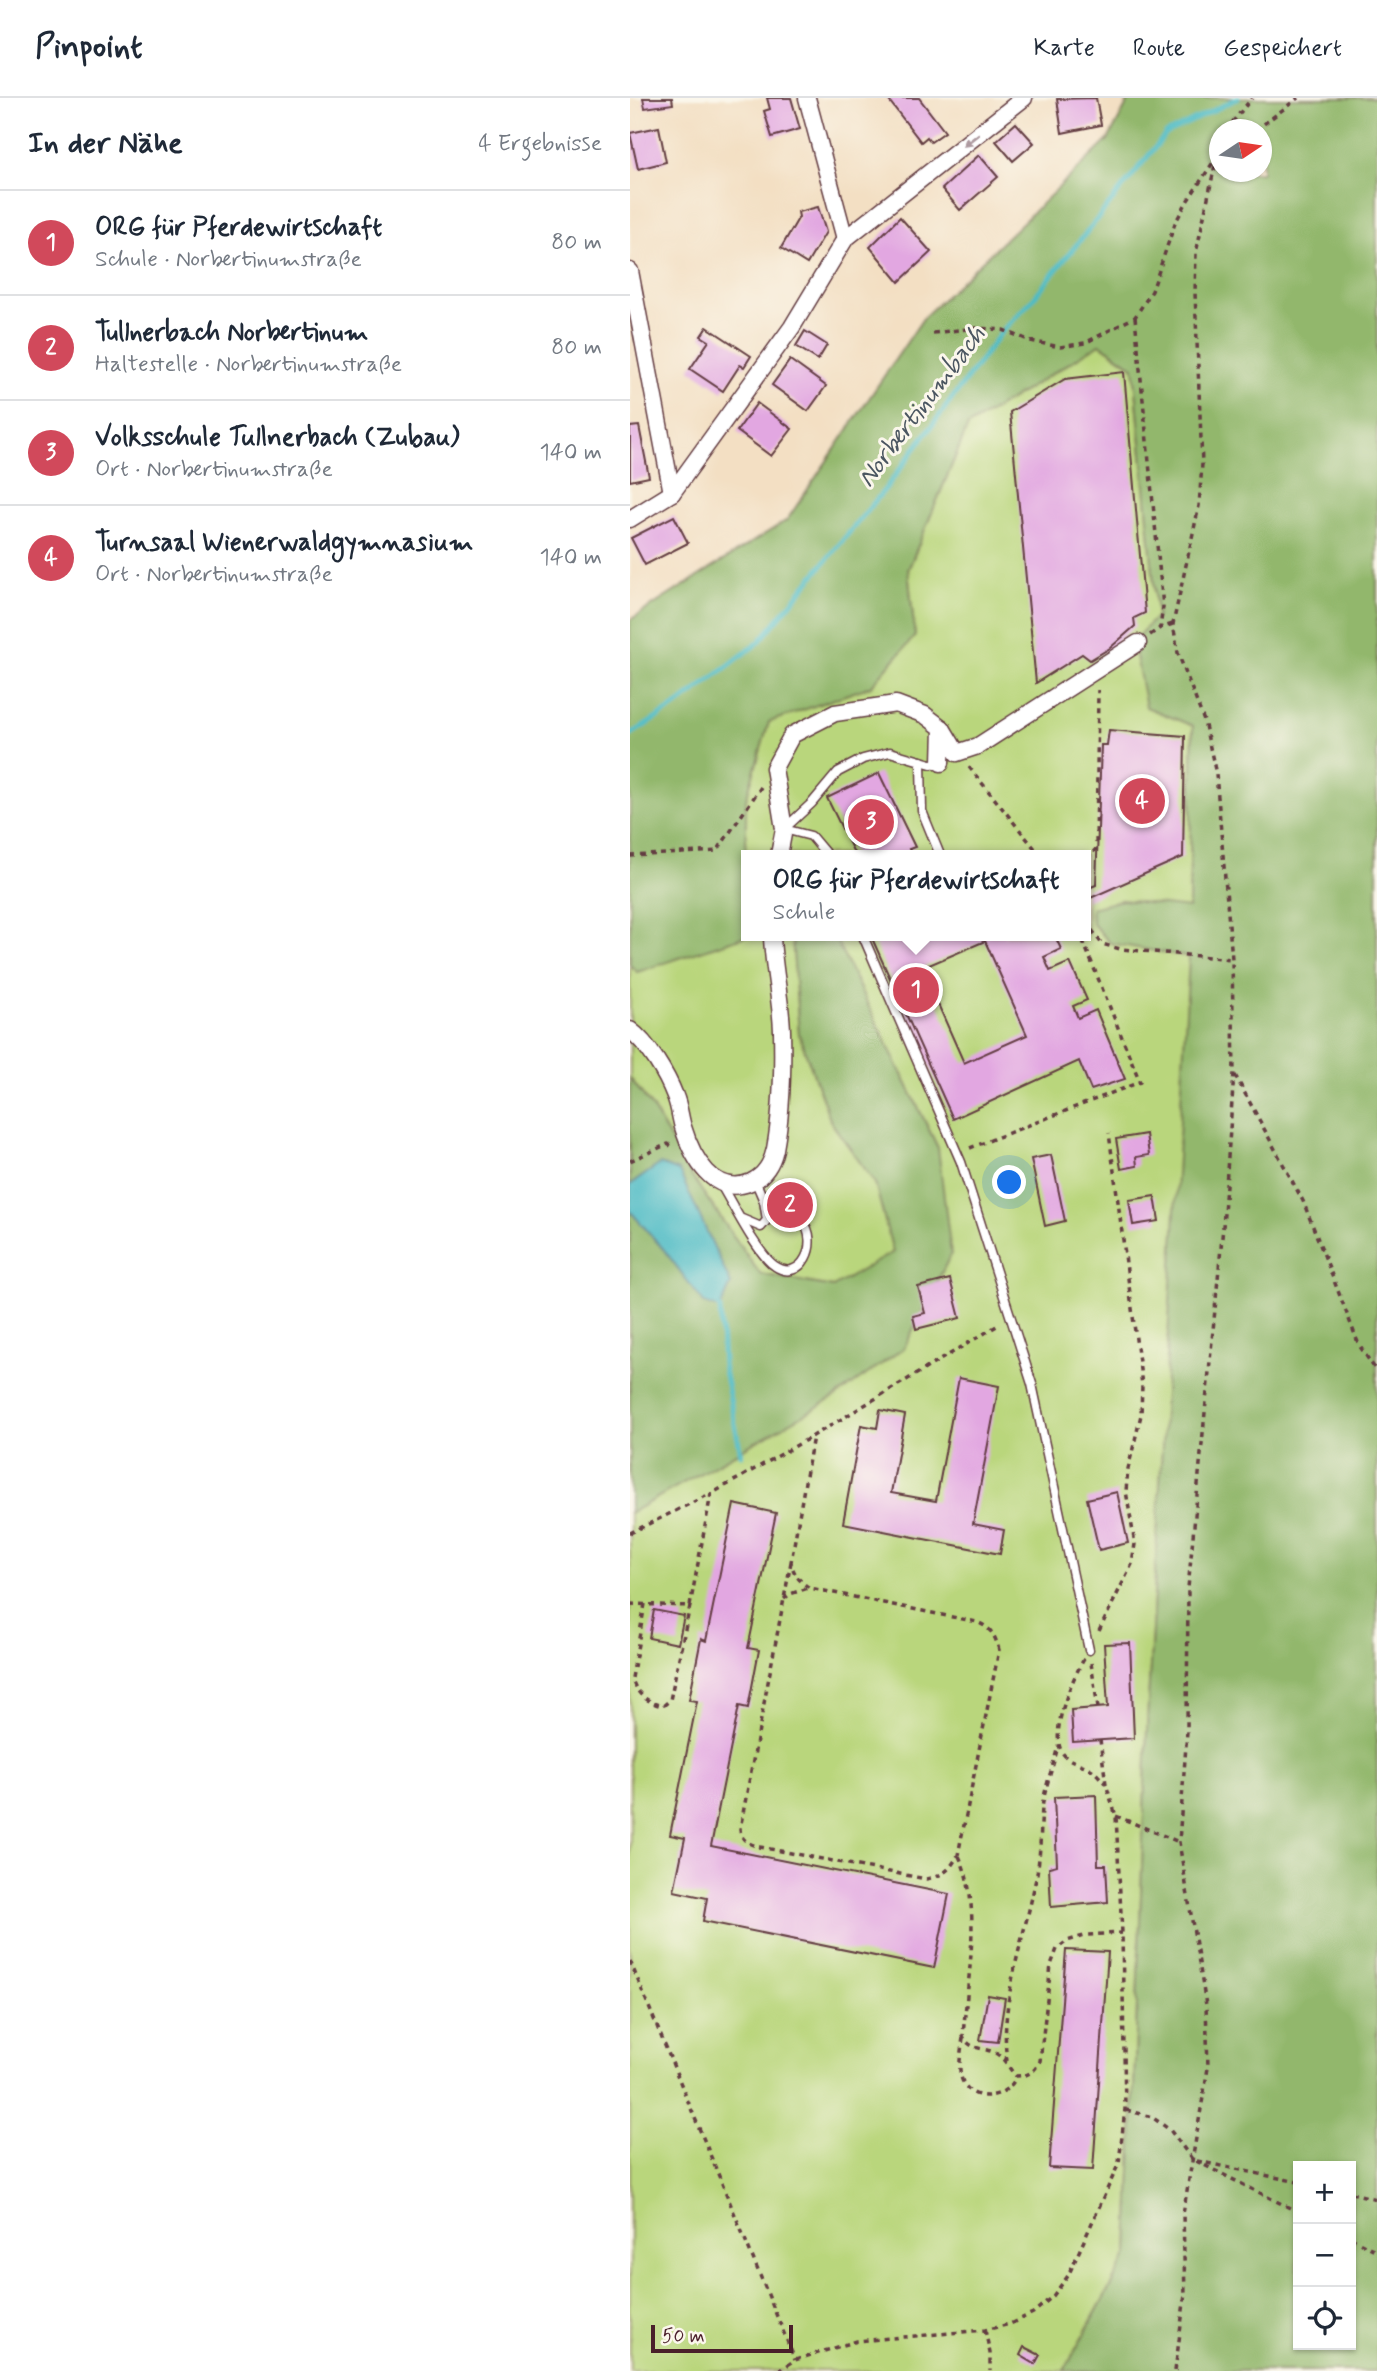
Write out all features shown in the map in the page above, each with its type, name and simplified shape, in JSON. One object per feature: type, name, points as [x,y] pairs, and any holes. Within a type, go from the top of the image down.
[{"type":"street","points":[[807,98],[845,239]]},
{"type":"street","points":[[630,519],[672,493],[792,327],[845,239],[1024,98]]},
{"type":"street","points":[[630,271],[672,493]]},
{"type":"street","points":[[780,850],[784,829],[774,768],[792,735],[835,713],[896,704],[925,715],[942,728],[957,753],[996,736],[1139,643]]},
{"type":"street","points":[[941,762],[942,728]]},
{"type":"street","points":[[630,1030],[660,1067],[676,1097],[682,1126],[691,1149],[703,1168],[719,1183],[733,1188],[755,1180],[767,1168],[774,1154],[779,1119],[782,1031],[773,941]]},
{"type":"lane","points":[[784,829],[812,803],[838,772],[863,759],[890,752],[931,764],[941,762]]},
{"type":"lane","points":[[920,761],[922,811],[938,850]]},
{"type":"lane","points":[[784,829],[811,836],[823,850]]},
{"type":"lane","points":[[865,941],[961,1162],[1032,1384],[1089,1650]]},
{"type":"lane","points":[[742,1219],[761,1227],[767,1220],[764,1201],[755,1180]]},
{"type":"lane","points":[[719,1183],[756,1245],[776,1268],[790,1269],[800,1265],[809,1255],[810,1239],[807,1228],[800,1219],[764,1201]]},
{"type":"path","points":[[1235,119],[1252,98]]},
{"type":"path","points":[[1270,119],[1298,98]]},
{"type":"path","points":[[933,334],[976,328],[1003,330],[1031,341],[1060,347],[1086,343],[1135,317],[1152,291],[1175,223],[1209,168]]},
{"type":"path","points":[[1175,2371],[1185,2295],[1183,2214],[1208,2068],[1206,2005],[1179,1842],[1187,1731],[1188,1588],[1223,1227],[1234,1073],[1232,959],[1216,774],[1204,721],[1178,653],[1173,624],[1199,506],[1202,464],[1195,293],[1196,253],[1210,182]]},
{"type":"path","points":[[1135,317],[1163,607],[1160,628]]},
{"type":"path","points":[[1139,643],[1160,628],[1173,624]]},
{"type":"path","points":[[1091,854],[1096,849],[1099,670]]},
{"type":"path","points":[[957,753],[1036,850]]},
{"type":"path","points":[[630,856],[717,851],[774,768]]},
{"type":"path","points":[[1091,929],[1102,944],[1120,949],[1232,959]]},
{"type":"path","points":[[973,1160],[970,1147],[1140,1082],[1083,941]]},
{"type":"path","points":[[1234,1073],[1303,1201],[1359,1345],[1377,1372]]},
{"type":"path","points":[[1007,2063],[1004,2041],[1010,1997],[1036,1880],[1042,1842],[1042,1809],[1058,1746],[1059,1724],[1075,1675],[1132,1564],[1135,1544],[1126,1491],[1128,1469],[1141,1415],[1142,1385],[1109,1133]]},
{"type":"path","points":[[630,1533],[711,1494],[1011,1318]]},
{"type":"path","points":[[791,1562],[800,1582],[810,1588],[977,1622],[989,1627],[996,1638],[999,1650],[958,1855],[951,1867],[940,1877],[926,1879],[760,1847],[747,1843],[741,1836],[740,1829],[813,1436]]},
{"type":"path","points":[[645,1603],[632,1678],[634,1687],[651,1703],[663,1706],[670,1700],[711,1494]]},
{"type":"path","points":[[784,1599],[799,1590],[810,1588]]},
{"type":"path","points":[[630,1604],[690,1606]]},
{"type":"path","points":[[1089,1650],[1098,1708]]},
{"type":"path","points":[[779,2371],[794,2360],[857,2341],[985,2330],[1010,2324],[1033,2313],[1053,2296],[1068,2276],[1119,2163],[1125,2109],[1122,1934],[1116,1816],[1107,1784],[1100,1740]]},
{"type":"path","points":[[1058,1746],[1066,1758],[1092,1769],[1107,1784]]},
{"type":"path","points":[[1116,1816],[1179,1842]]},
{"type":"path","points":[[958,1855],[967,1873],[971,1894],[970,1947],[960,2062],[963,2081],[970,2091],[987,2096],[1001,2095],[1012,2087],[1016,2076]]},
{"type":"path","points":[[1016,2076],[1034,2072],[1040,2061],[1051,1965],[1057,1949],[1067,1941],[1087,1935],[1122,1934]]},
{"type":"path","points":[[630,1961],[794,2360]]},
{"type":"path","points":[[963,2036],[967,2044],[999,2055],[1016,2076]]},
{"type":"path","points":[[1125,2109],[1152,2117],[1170,2130],[1192,2160],[1293,2210]]},
{"type":"path","points":[[1192,2160],[1293,2181]]},
{"type":"path","points":[[1356,2194],[1377,2199]]},
{"type":"path","points":[[1356,2240],[1377,2251]]},
{"type":"path","points":[[985,2330],[990,2353],[990,2371]]},
{"type":"green space","points":[[1130,98],[1377,98],[1377,2371],[1064,2371],[1128,2254],[1148,1702],[1189,957],[1110,943],[1092,923],[1091,908],[1122,900],[1189,908],[1193,726],[1146,707],[1133,641],[1157,616],[1134,367],[1100,344],[968,426],[908,570],[915,636],[871,686],[769,722],[746,799],[746,850],[741,850],[741,938],[637,972],[630,965],[630,620],[787,520],[924,317],[1108,140]]},
{"type":"green space","points":[[1100,344],[1134,368],[1157,616],[1193,726],[1189,909],[1122,900],[1190,959],[1148,1702],[1128,2254],[1064,2371],[630,2371],[630,1513],[835,1397],[903,1348],[938,1148],[836,941],[1091,941],[1091,850],[746,850],[746,799],[769,721],[871,686],[915,636],[908,570],[968,426]]},
{"type":"green space","points":[[741,938],[741,941],[792,941],[799,1034],[831,1122],[875,1183],[894,1252],[833,1287],[760,1274],[692,1177],[652,1107],[630,1078],[630,965],[637,971]]},
{"type":"green space","points":[[792,941],[836,941],[938,1148],[951,1254],[904,1348],[835,1397],[630,1513],[630,1078],[652,1107],[692,1177],[760,1274],[833,1287],[893,1252],[875,1183],[831,1122],[799,1034]]},
{"type":"water","points":[[660,1164],[679,1171],[731,1284],[720,1309],[704,1303],[630,1211],[630,1185]]},
{"type":"building","points":[[643,98],[672,98],[673,104],[645,108]]},
{"type":"building","points":[[767,98],[791,98],[800,129],[772,137],[764,111],[770,109]]},
{"type":"building","points":[[887,98],[919,98],[945,132],[931,142],[927,137],[921,142]]},
{"type":"building","points":[[1096,98],[1101,125],[1062,133],[1057,99]]},
{"type":"building","points":[[1016,123],[1034,143],[1013,161],[996,141]]},
{"type":"building","points":[[659,127],[666,162],[638,169],[630,133]]},
{"type":"building","points":[[979,155],[998,177],[960,210],[942,189]]},
{"type":"building","points":[[818,207],[826,232],[807,264],[781,248],[799,217],[798,212]]},
{"type":"building","points":[[900,217],[931,252],[899,282],[870,247]]},
{"type":"building","points":[[707,327],[751,356],[744,367],[740,365],[723,391],[690,369],[709,341],[701,336]]},
{"type":"building","points":[[805,331],[827,345],[818,360],[796,346]]},
{"type":"building","points":[[790,360],[826,386],[808,411],[772,385]]},
{"type":"building","points":[[1124,372],[1145,613],[1134,618],[1135,626],[1110,648],[1090,660],[1082,654],[1036,683],[1010,412],[1065,379]]},
{"type":"building","points":[[757,403],[792,429],[771,456],[737,431]]},
{"type":"building","points":[[639,426],[649,477],[630,481],[630,427]]},
{"type":"building","points":[[674,516],[688,543],[645,565],[631,538]]},
{"type":"building","points":[[1109,730],[1185,736],[1183,857],[1091,898],[1091,887],[1096,885],[1101,745],[1107,745]]},
{"type":"building","points":[[879,773],[915,847],[910,850],[853,850],[827,798]]},
{"type":"building","points":[[873,941],[985,941],[1057,941],[1061,949],[1044,957],[1050,971],[1070,962],[1087,1000],[1073,1006],[1078,1018],[1096,1010],[1125,1079],[1091,1090],[1079,1061],[953,1119]],"holes":[[[985,941],[1027,1035],[964,1063],[922,968]]]},
{"type":"building","points":[[1146,1134],[1149,1155],[1136,1157],[1137,1166],[1121,1169],[1116,1139]]},
{"type":"building","points":[[1051,1155],[1065,1221],[1045,1226],[1031,1159]]},
{"type":"building","points":[[1155,1196],[1159,1221],[1133,1225],[1129,1200]]},
{"type":"building","points":[[950,1279],[960,1318],[916,1329],[913,1316],[925,1313],[918,1287]]},
{"type":"building","points":[[959,1378],[999,1386],[973,1524],[1004,1530],[1000,1554],[843,1523],[861,1425],[877,1428],[880,1410],[905,1415],[891,1493],[936,1501]]},
{"type":"building","points":[[1117,1492],[1128,1543],[1099,1550],[1087,1499]]},
{"type":"building","points":[[734,1504],[776,1513],[748,1648],[759,1650],[748,1708],[739,1706],[711,1846],[949,1894],[934,1968],[703,1921],[707,1898],[674,1891],[685,1838],[670,1835],[697,1701],[689,1700],[701,1639],[706,1641]]},
{"type":"building","points":[[654,1610],[684,1616],[678,1644],[649,1638]]},
{"type":"building","points":[[1130,1643],[1134,1738],[1073,1742],[1071,1710],[1108,1707],[1104,1644]]},
{"type":"building","points":[[1096,1795],[1098,1865],[1106,1865],[1108,1902],[1051,1907],[1049,1867],[1057,1865],[1054,1797]]},
{"type":"building","points":[[1066,1950],[1108,1952],[1093,2170],[1049,2168]]},
{"type":"building","points":[[988,1995],[1005,1998],[998,2042],[980,2040]]},
{"type":"building","points":[[1024,2347],[1040,2355],[1035,2364],[1020,2355]]},
{"type":"waterway","name":"Norbertinumbach","points":[[630,735],[680,703],[759,642],[885,489],[1003,330],[1031,301],[1166,134],[1238,98]]},
{"type":"waterway","points":[[716,1303],[720,1309],[723,1365],[741,1454]]},
{"type":"place","name":"Turnsaal Wienerwaldgymnasium","points":[[1142,801]]},
{"type":"place","name":"Volksschule Tullnerbach (Zubau)","points":[[871,822]]},
{"type":"place","name":"ORG für Pferdewirtschaft","points":[[916,990]]},
{"type":"place","name":"Tullnerbach Norbertinum","points":[[790,1205]]}]
